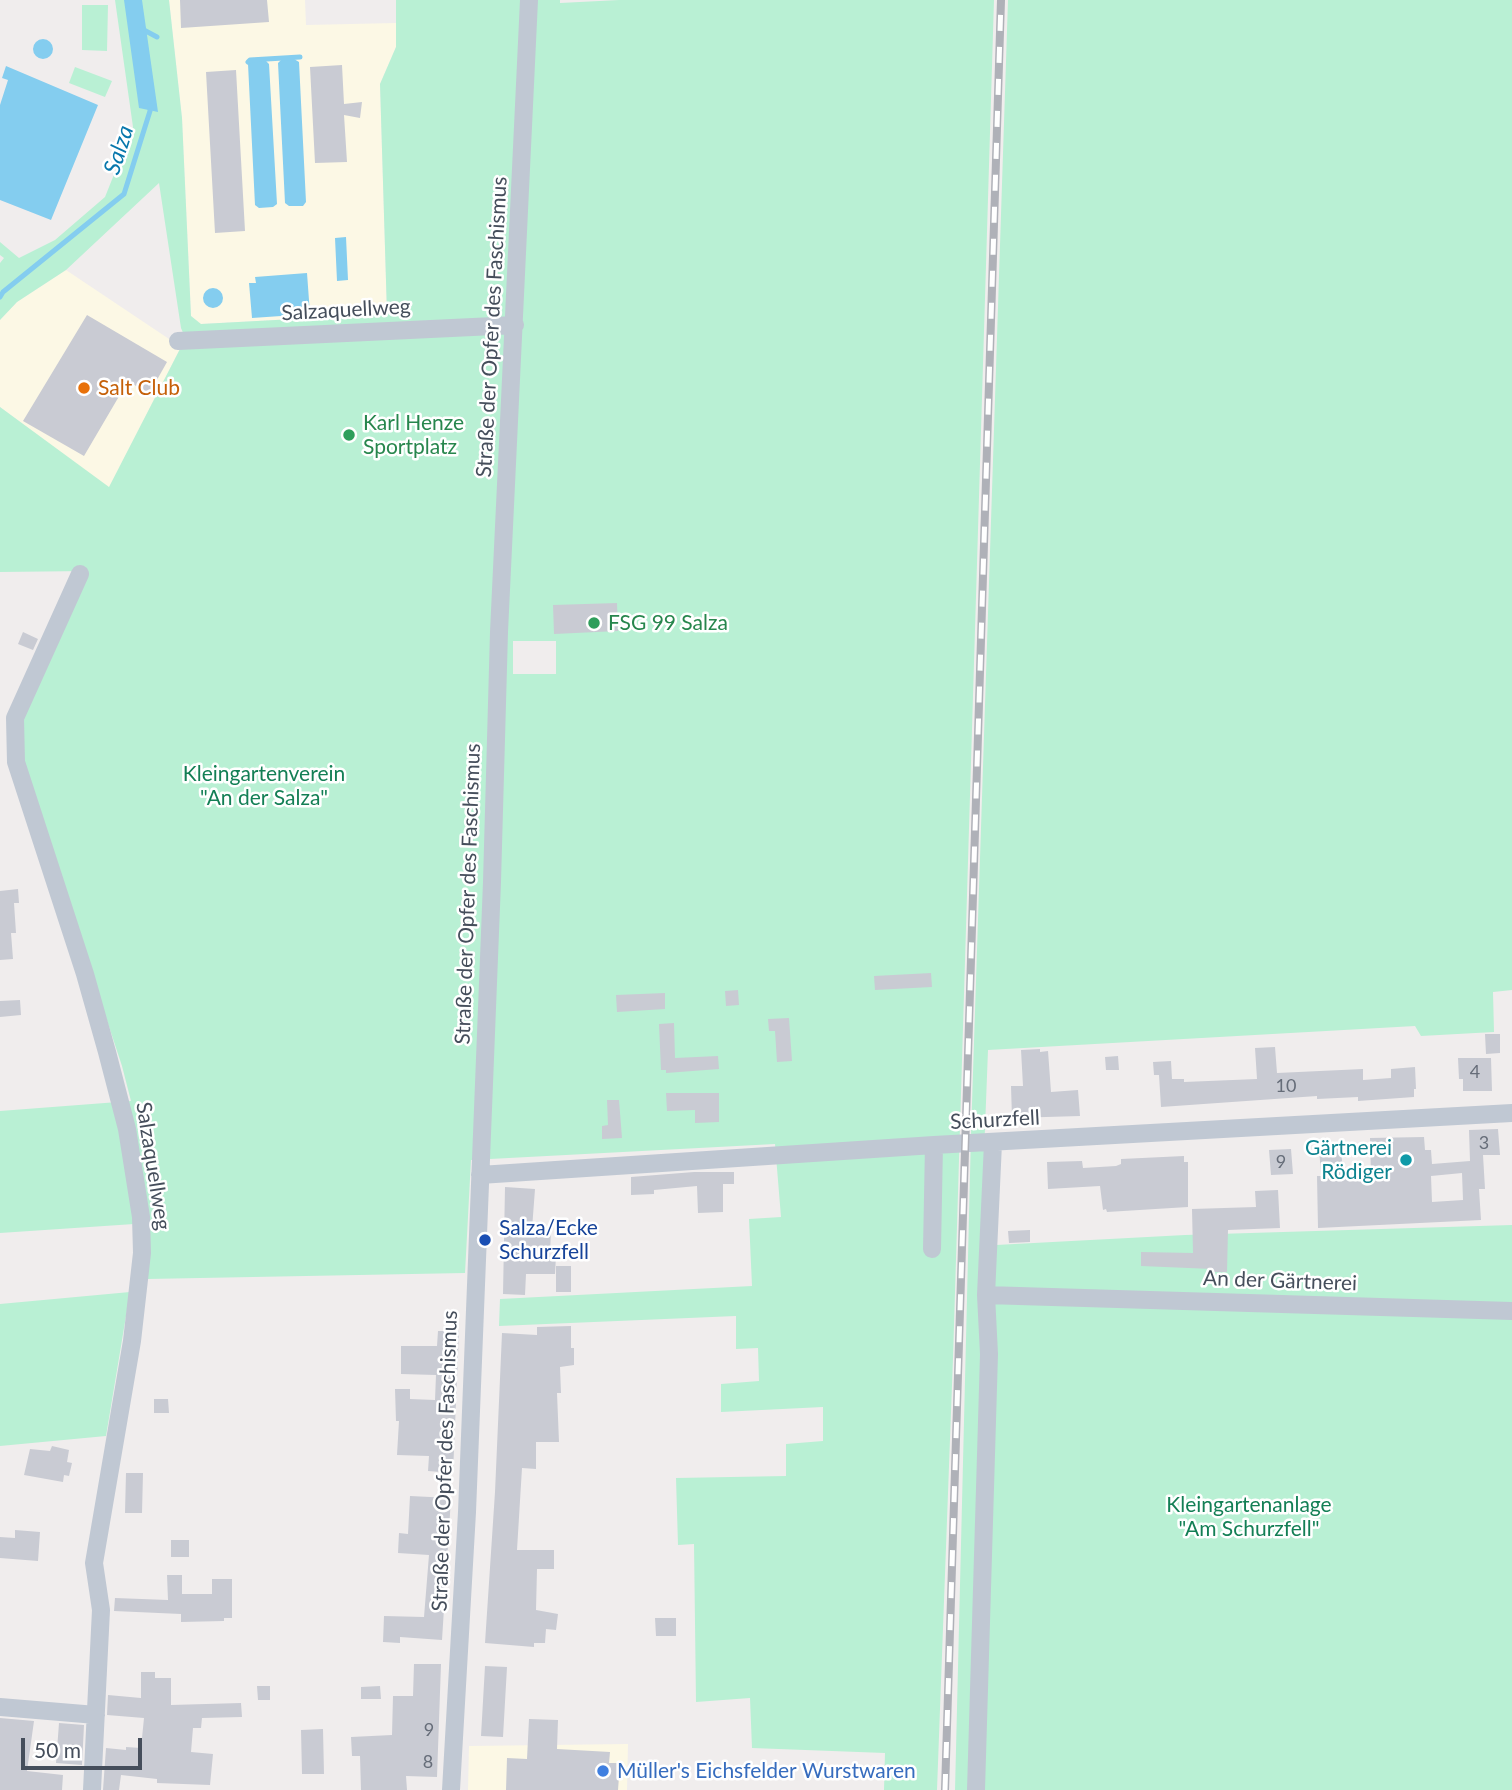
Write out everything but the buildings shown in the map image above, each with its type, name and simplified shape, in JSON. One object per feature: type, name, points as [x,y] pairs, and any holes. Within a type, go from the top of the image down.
[{"type":"street","name":"Straße der Opfer des Faschismus","points":[[451,1790],[467,1512],[499,632],[529,0]]},
{"type":"street","name":"Salzaquellweg","points":[[178,341],[515,325]]},
{"type":"street","name":"Salzaquellweg","points":[[80,574],[15,718],[16,761],[93,1000],[127,1129],[141,1217],[142,1253],[131,1340],[94,1563],[101,1611],[92,1790]]},
{"type":"street","name":"Schurzfell","points":[[480,1175],[934,1145],[1512,1113]]},
{"type":"street","points":[[976,1790],[989,1354],[986,1295],[993,1143]]},
{"type":"street","points":[[932,1249],[934,1145]]},
{"type":"street","name":"An der Gärtnerei","points":[[986,1295],[1512,1311]]},
{"type":"street","points":[[0,1707],[96,1715]]},
{"type":"shaded area","points":[[169,0],[305,0],[306,25],[396,23],[396,47],[380,84],[387,314],[200,324],[191,316],[182,118]]},
{"type":"shaded area","points":[[66,270],[181,347],[109,488],[0,407],[0,320],[17,302]]},
{"type":"shaded area","points":[[628,1744],[627,1790],[468,1790],[469,1746]]},
{"type":"green space","name":"Kleingartenverein \"An der Salza\"","points":[[115,0],[169,0],[182,118],[191,316],[201,324],[387,314],[380,84],[396,47],[396,0],[560,0],[560,3],[619,0],[994,0],[953,1358],[937,1790],[884,1790],[885,1753],[752,1748],[750,1698],[696,1702],[694,1544],[678,1545],[676,1478],[786,1476],[786,1444],[823,1441],[823,1407],[721,1412],[721,1384],[759,1381],[758,1348],[736,1349],[736,1316],[499,1326],[500,1299],[752,1286],[749,1219],[781,1217],[775,1144],[471,1160],[465,1273],[147,1279],[149,1223],[0,1233],[0,1111],[131,1101],[122,1066],[21,760],[22,719],[88,571],[0,572],[0,407],[109,487],[181,347],[190,349],[181,328],[159,183],[66,270],[17,302],[0,320],[0,263],[4,258],[0,255],[0,242],[19,258],[55,240],[105,197],[133,127]],"holes":[[[513,641],[556,641],[556,674],[513,674]]]},
{"type":"green space","name":"Kleingartenanlage \"Am Schurzfell\"","points":[[1008,0],[1512,0],[1512,990],[1493,992],[1494,1032],[1421,1036],[1415,1026],[988,1050],[984,1154],[996,1245],[1185,1235],[1512,1225],[1512,1790],[955,1790],[971,1134]]},
{"type":"green space","points":[[82,5],[108,5],[107,51],[82,50]]},
{"type":"green space","points":[[75,67],[112,81],[105,97],[69,83]]},
{"type":"green space","points":[[130,1292],[106,1436],[0,1446],[0,1304]]},
{"type":"water","points":[[124,0],[142,0],[158,112],[139,108]]},
{"type":"water","points":[[39,39],[47,39],[53,49],[47,59],[39,59],[33,53],[33,45]]},
{"type":"water","points":[[294,59],[299,62],[306,202],[303,206],[289,206],[285,203],[278,63],[281,60]]},
{"type":"water","points":[[251,61],[266,61],[269,64],[277,204],[273,207],[259,208],[255,205],[248,64]]},
{"type":"water","points":[[6,66],[98,105],[51,220],[0,200],[0,105],[8,80],[2,78]]},
{"type":"water","points":[[346,237],[348,280],[337,281],[335,238]]},
{"type":"water","points":[[307,273],[310,314],[252,318],[249,283],[256,283],[255,277]]},
{"type":"water","points":[[213,288],[220,291],[223,298],[220,305],[213,308],[206,305],[203,298],[206,291]]},
{"type":"waterway","points":[[142,29],[157,37]]},
{"type":"waterway","points":[[248,62],[300,57]]},
{"type":"waterway","name":"Salza","points":[[0,297],[124,194],[150,106]]},
{"type":"railway","points":[[945,1790],[1001,0]]},
{"type":"place","name":"Salt Club","points":[[84,388]]},
{"type":"place","name":"Karl Henze Sportplatz","points":[[349,435]]},
{"type":"place","name":"FSG 99 Salza","points":[[594,623]]},
{"type":"place","name":"Gärtnerei Rödiger","points":[[1406,1160]]},
{"type":"place","name":"Salza/Ecke Schurzfell","points":[[485,1240]]},
{"type":"place","name":"Müller's Eichsfelder Wurstwaren","points":[[603,1771]]}]
